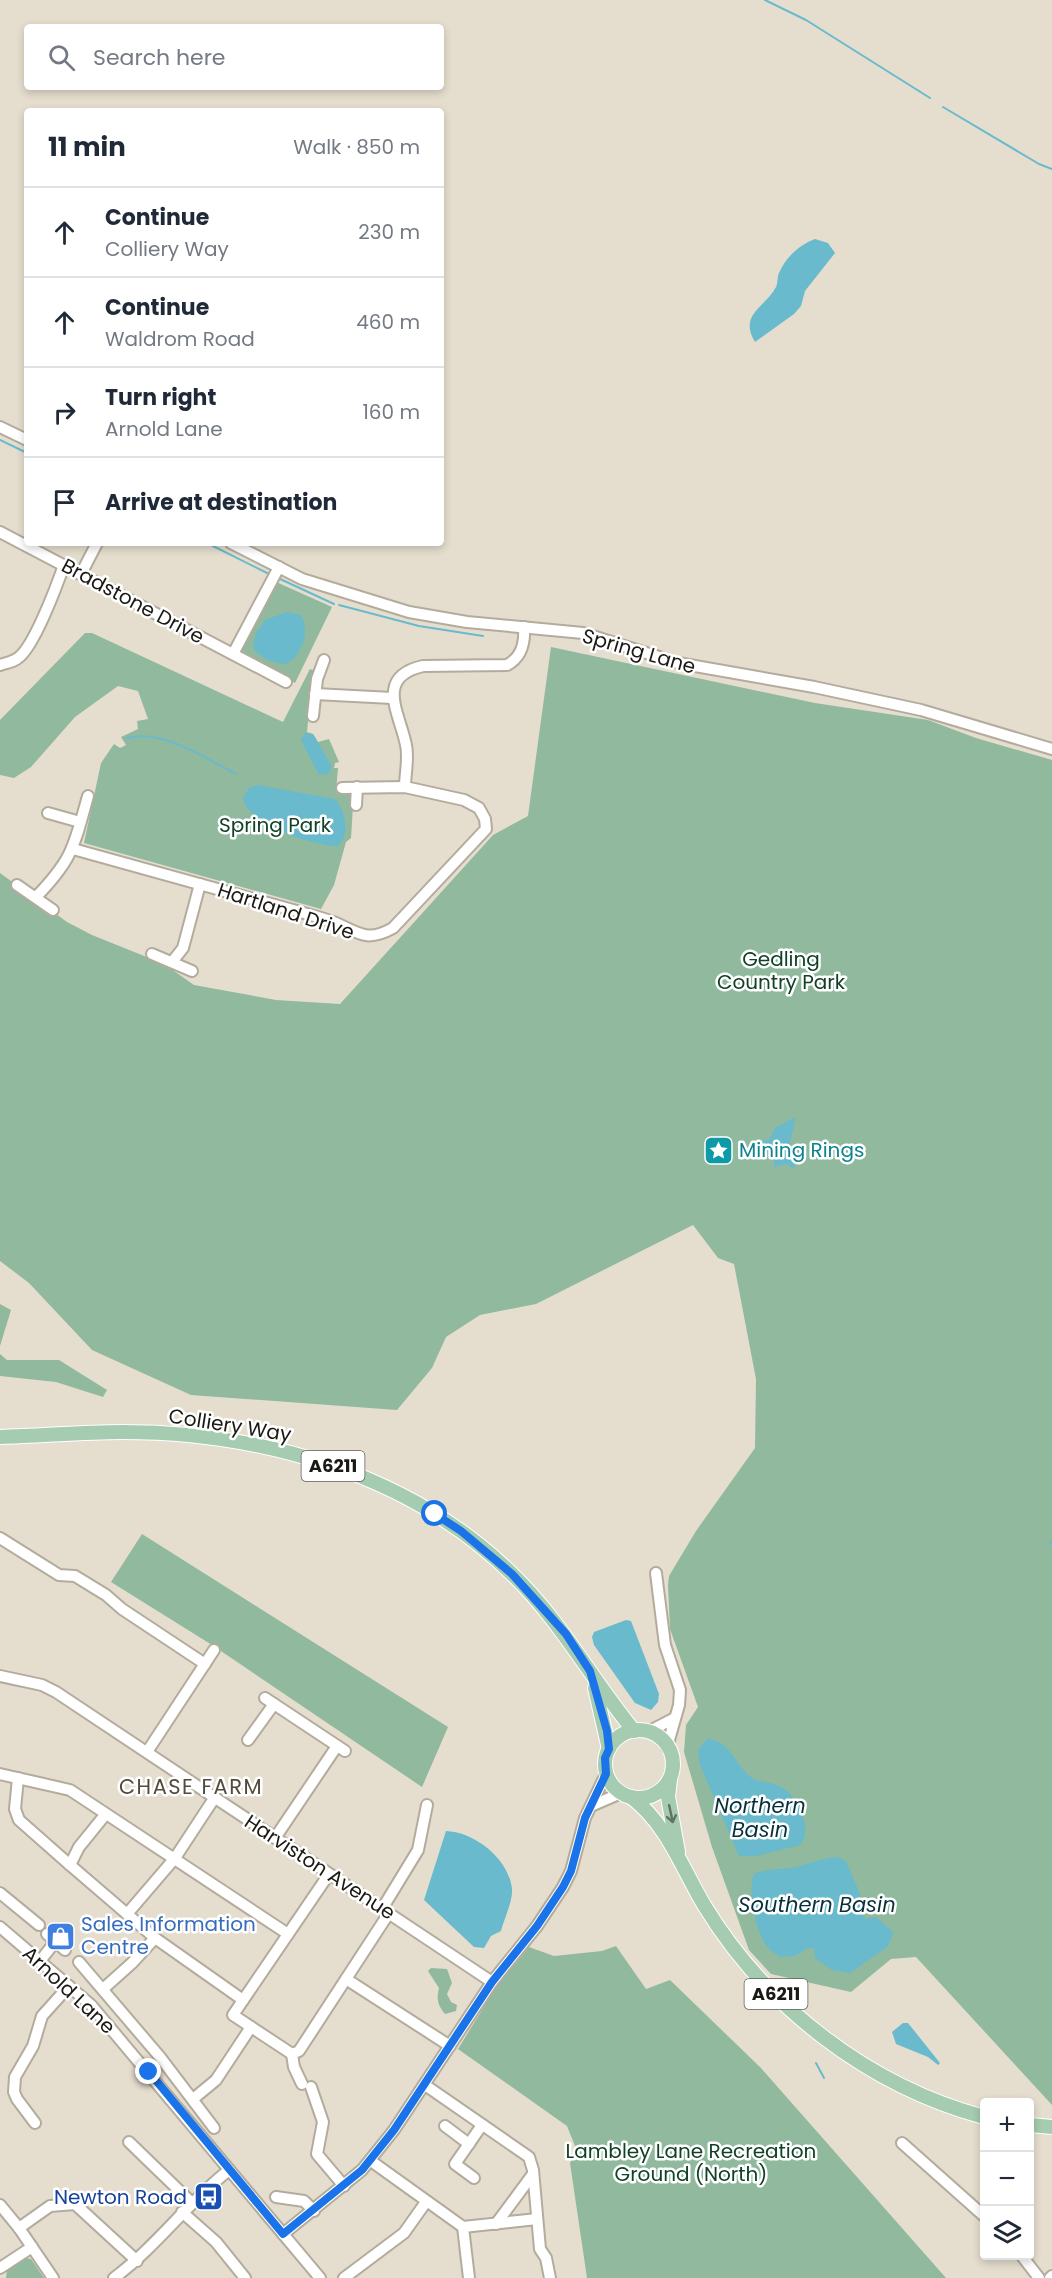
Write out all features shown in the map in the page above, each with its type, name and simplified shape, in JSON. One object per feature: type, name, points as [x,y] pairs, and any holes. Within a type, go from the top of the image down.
[{"type":"main road","name":"Colliery Way","points":[[0,1437],[122,1432],[190,1435],[252,1444],[344,1470],[408,1497],[461,1531],[512,1574],[552,1618],[610,1703],[641,1732]]},
{"type":"main road","name":"Colliery Way","points":[[590,1671],[607,1731],[609,1749]]},
{"type":"main road","points":[[641,1732],[660,1738],[672,1759],[671,1774],[658,1792],[642,1798],[626,1795],[612,1786],[606,1774],[605,1758],[609,1749],[621,1735],[641,1732]]},
{"type":"main road","name":"A6211","points":[[671,1774],[668,1797],[678,1854]]},
{"type":"main road","name":"A6211","points":[[626,1795],[649,1812],[678,1854],[705,1906],[742,1958],[784,2003],[818,2033],[887,2078],[916,2092],[980,2116]]},
{"type":"main road","points":[[1034,2125],[1052,2127]]},
{"type":"street","points":[[0,427],[24,439]]},
{"type":"street","name":"Bradstone Drive","points":[[0,532],[24,544]]},
{"type":"street","name":"Bradstone Drive","points":[[27,546],[286,682]]},
{"type":"street","points":[[81,574],[95,546]]},
{"type":"street","name":"Spring Lane","points":[[237,546],[302,579],[409,612],[467,622],[583,633],[658,658],[707,670],[814,687],[921,710],[1052,748]]},
{"type":"street","points":[[0,665],[17,659],[23,654],[45,613],[64,565]]},
{"type":"street","points":[[233,654],[279,567]]},
{"type":"street","points":[[342,788],[405,787],[406,748],[392,698],[400,678],[414,668],[498,667],[511,662],[522,648],[524,627]]},
{"type":"street","points":[[313,716],[315,694],[324,660]]},
{"type":"street","points":[[315,694],[392,698]]},
{"type":"street","points":[[356,805],[357,787]]},
{"type":"street","name":"Hartland Drive","points":[[74,849],[314,916],[360,935],[379,936],[393,928],[486,829],[485,819],[479,808],[464,800],[405,787]]},
{"type":"street","points":[[36,897],[66,864],[74,849],[88,796]]},
{"type":"street","points":[[48,813],[80,822]]},
{"type":"street","points":[[172,962],[183,948],[200,884]]},
{"type":"street","points":[[17,885],[53,909]]},
{"type":"street","points":[[152,954],[192,971]]},
{"type":"street","points":[[0,1538],[59,1575],[75,1576],[106,1595],[122,1609],[205,1664]]},
{"type":"street","points":[[656,1573],[665,1645],[680,1690],[667,1747]]},
{"type":"street","points":[[147,1752],[214,1650]]},
{"type":"street","name":"Harviston Avenue","points":[[0,1676],[49,1688],[492,1982]]},
{"type":"street","points":[[248,1740],[269,1701],[341,1748],[275,1838]]},
{"type":"street","points":[[641,1732],[675,1718]]},
{"type":"street","points":[[0,1774],[70,1790],[288,1934]]},
{"type":"street","points":[[283,2234],[314,2211],[371,2162],[425,2085],[492,1982],[537,1926],[571,1871],[580,1830],[606,1774]]},
{"type":"street","points":[[18,1778],[15,1809],[19,1820],[155,1938],[243,2000]]},
{"type":"street","points":[[591,1806],[626,1795]]},
{"type":"street","points":[[127,1914],[175,1858],[215,1797]]},
{"type":"street","points":[[292,2054],[299,2051],[346,1979],[386,1911],[418,1850],[427,1805]]},
{"type":"street","points":[[70,1865],[79,1847],[105,1815]]},
{"type":"street","points":[[329,1874],[233,2015],[292,2054],[294,2067],[307,2086],[323,2122],[317,2154],[344,2186]]},
{"type":"street","points":[[0,1893],[65,1950]]},
{"type":"street","name":"Arnold Lane","points":[[0,1927],[91,2005],[320,2278]]},
{"type":"street","points":[[40,1961],[47,1934]]},
{"type":"street","points":[[103,1989],[155,1938]]},
{"type":"street","points":[[79,1962],[193,2099],[214,2128]]},
{"type":"street","points":[[346,1979],[450,2046]]},
{"type":"street","points":[[35,2123],[17,2099],[14,2092],[15,2077],[33,2046],[42,2016],[69,1986]]},
{"type":"street","points":[[193,2099],[216,2080],[251,2027]]},
{"type":"street","points":[[425,2085],[529,2157],[533,2174],[540,2249],[546,2258],[550,2278]]},
{"type":"street","points":[[474,2178],[455,2164],[482,2125]]},
{"type":"street","points":[[445,2126],[469,2144]]},
{"type":"street","points":[[129,2142],[192,2203]]},
{"type":"street","points":[[902,2143],[980,2212]]},
{"type":"street","points":[[371,2162],[463,2228],[537,2219]]},
{"type":"street","points":[[114,2278],[137,2261],[182,2212],[229,2170]]},
{"type":"street","points":[[496,2224],[533,2174]]},
{"type":"street","points":[[276,2197],[304,2201],[314,2211]]},
{"type":"street","points":[[336,2269],[344,2278],[404,2233],[426,2202]]},
{"type":"street","points":[[20,2228],[50,2206],[59,2203],[75,2204],[137,2261]]},
{"type":"street","points":[[0,2205],[20,2228],[53,2278]]},
{"type":"street","points":[[182,2212],[216,2242],[245,2278]]},
{"type":"street","points":[[463,2228],[469,2278]]},
{"type":"street","points":[[0,2268],[32,2247]]},
{"type":"street","points":[[1025,2260],[1039,2278]]},
{"type":"green space","points":[[274,581],[332,607],[295,683],[240,651]]},
{"type":"green space","name":"Spring Park","points":[[85,633],[92,633],[283,722],[310,669],[313,670],[307,732],[313,734],[318,742],[329,739],[339,762],[335,763],[334,768],[338,768],[336,792],[350,794],[353,806],[351,838],[346,842],[334,885],[321,909],[84,843],[101,763],[114,744],[120,748],[126,745],[121,737],[138,729],[137,721],[148,719],[138,691],[118,686],[75,717],[31,767],[14,778],[0,775],[0,720]]},
{"type":"green space","name":"Gedling Country Park","points":[[551,647],[815,703],[928,720],[976,738],[1052,760],[1052,2105],[916,1957],[891,1959],[851,1992],[771,1974],[749,1950],[712,1847],[684,1752],[686,1725],[698,1707],[670,1629],[669,1576],[696,1531],[755,1448],[756,1379],[734,1264],[718,1258],[693,1225],[536,1304],[480,1315],[446,1337],[432,1368],[397,1410],[191,1395],[92,1350],[29,1283],[0,1261],[0,873],[67,922],[92,935],[164,964],[194,985],[276,1000],[340,1004],[493,835],[528,816]]},
{"type":"green space","points":[[0,1304],[11,1310],[0,1346]]},
{"type":"green space","points":[[0,1354],[7,1360],[59,1360],[107,1390],[103,1397],[56,1382],[0,1376]]},
{"type":"green space","points":[[142,1534],[448,1727],[422,1787],[212,1645],[111,1582]]},
{"type":"green space","name":"Lambley Lane Recreation Ground (North)","points":[[616,1946],[646,1989],[670,1980],[761,2068],[946,2278],[587,2278],[570,2163],[577,2151],[567,2126],[458,2049],[496,1987],[529,1947],[554,1956],[602,1951]]},
{"type":"green space","points":[[431,1968],[447,1969],[452,1983],[447,1994],[451,2002],[457,2005],[456,2011],[445,2014],[441,2008],[438,2002],[439,1988],[428,1971]]},
{"type":"green space","points":[[26,2258],[31,2259],[44,2278],[6,2278],[7,2270]]},
{"type":"water","points":[[815,239],[828,243],[835,253],[805,291],[801,306],[794,314],[755,342],[750,324],[755,312],[772,294],[779,273],[789,257],[798,248]]},
{"type":"water","points":[[287,612],[301,615],[305,635],[301,649],[286,664],[267,659],[253,648],[256,633],[265,620]]},
{"type":"water","points":[[305,733],[313,734],[331,765],[331,770],[327,774],[319,775],[301,740]]},
{"type":"water","points":[[257,785],[335,799],[344,816],[345,829],[342,841],[338,846],[313,842],[268,825],[247,808],[243,798],[249,788]]},
{"type":"water","points":[[796,1117],[790,1142],[795,1170],[787,1164],[774,1167],[774,1158],[767,1152],[765,1155],[758,1148],[764,1140],[769,1140],[775,1128]]},
{"type":"water","points":[[626,1620],[631,1621],[659,1694],[658,1702],[651,1710],[635,1703],[594,1645],[592,1637],[594,1632]]},
{"type":"water","name":"Northern Basin","points":[[707,1739],[722,1744],[728,1749],[752,1778],[779,1786],[792,1796],[802,1813],[804,1822],[804,1838],[800,1845],[756,1856],[739,1856],[700,1765],[698,1750]]},
{"type":"water","points":[[446,1831],[468,1836],[489,1849],[505,1867],[509,1878],[512,1889],[511,1899],[501,1931],[491,1936],[484,1948],[474,1947],[424,1900]]},
{"type":"water","name":"Southern Basin","points":[[837,1857],[846,1861],[860,1894],[860,1910],[866,1919],[876,1917],[894,1933],[887,1947],[850,1973],[832,1970],[815,1958],[814,1948],[808,1948],[795,1956],[780,1957],[766,1946],[761,1937],[752,1900],[754,1874]]},
{"type":"water","points":[[903,2023],[908,2023],[940,2063],[938,2065],[928,2057],[896,2044],[892,2032]]},
{"type":"waterway","points":[[765,0],[806,20],[930,98]]},
{"type":"waterway","points":[[943,107],[1039,164],[1052,169]]},
{"type":"waterway","points":[[0,440],[24,452]]},
{"type":"waterway","points":[[213,546],[267,573]]},
{"type":"waterway","points":[[278,578],[334,604]]},
{"type":"waterway","points":[[339,605],[419,626],[483,636]]},
{"type":"waterway","points":[[127,738],[141,736],[169,741],[236,774]]},
{"type":"waterway","points":[[1050,1541],[1052,1545]]},
{"type":"waterway","points":[[816,2063],[824,2078]]},
{"type":"place","name":"Mining Rings","points":[[718,1150]]},
{"type":"place","name":"Sales Information Centre","points":[[60,1936]]},
{"type":"place","name":"Newton Road","points":[[208,2197]]},
{"type":"district","name":"CHASE FARM","points":[[191,1787]]},
{"type":"route","points":[[149,2072],[283,2234],[314,2211],[371,2162],[425,2085],[492,1982],[537,1926],[563,1887],[571,1871],[580,1830],[606,1774],[605,1758],[609,1749],[607,1731],[590,1671],[566,1634],[512,1574],[461,1531],[435,1514]]}]
